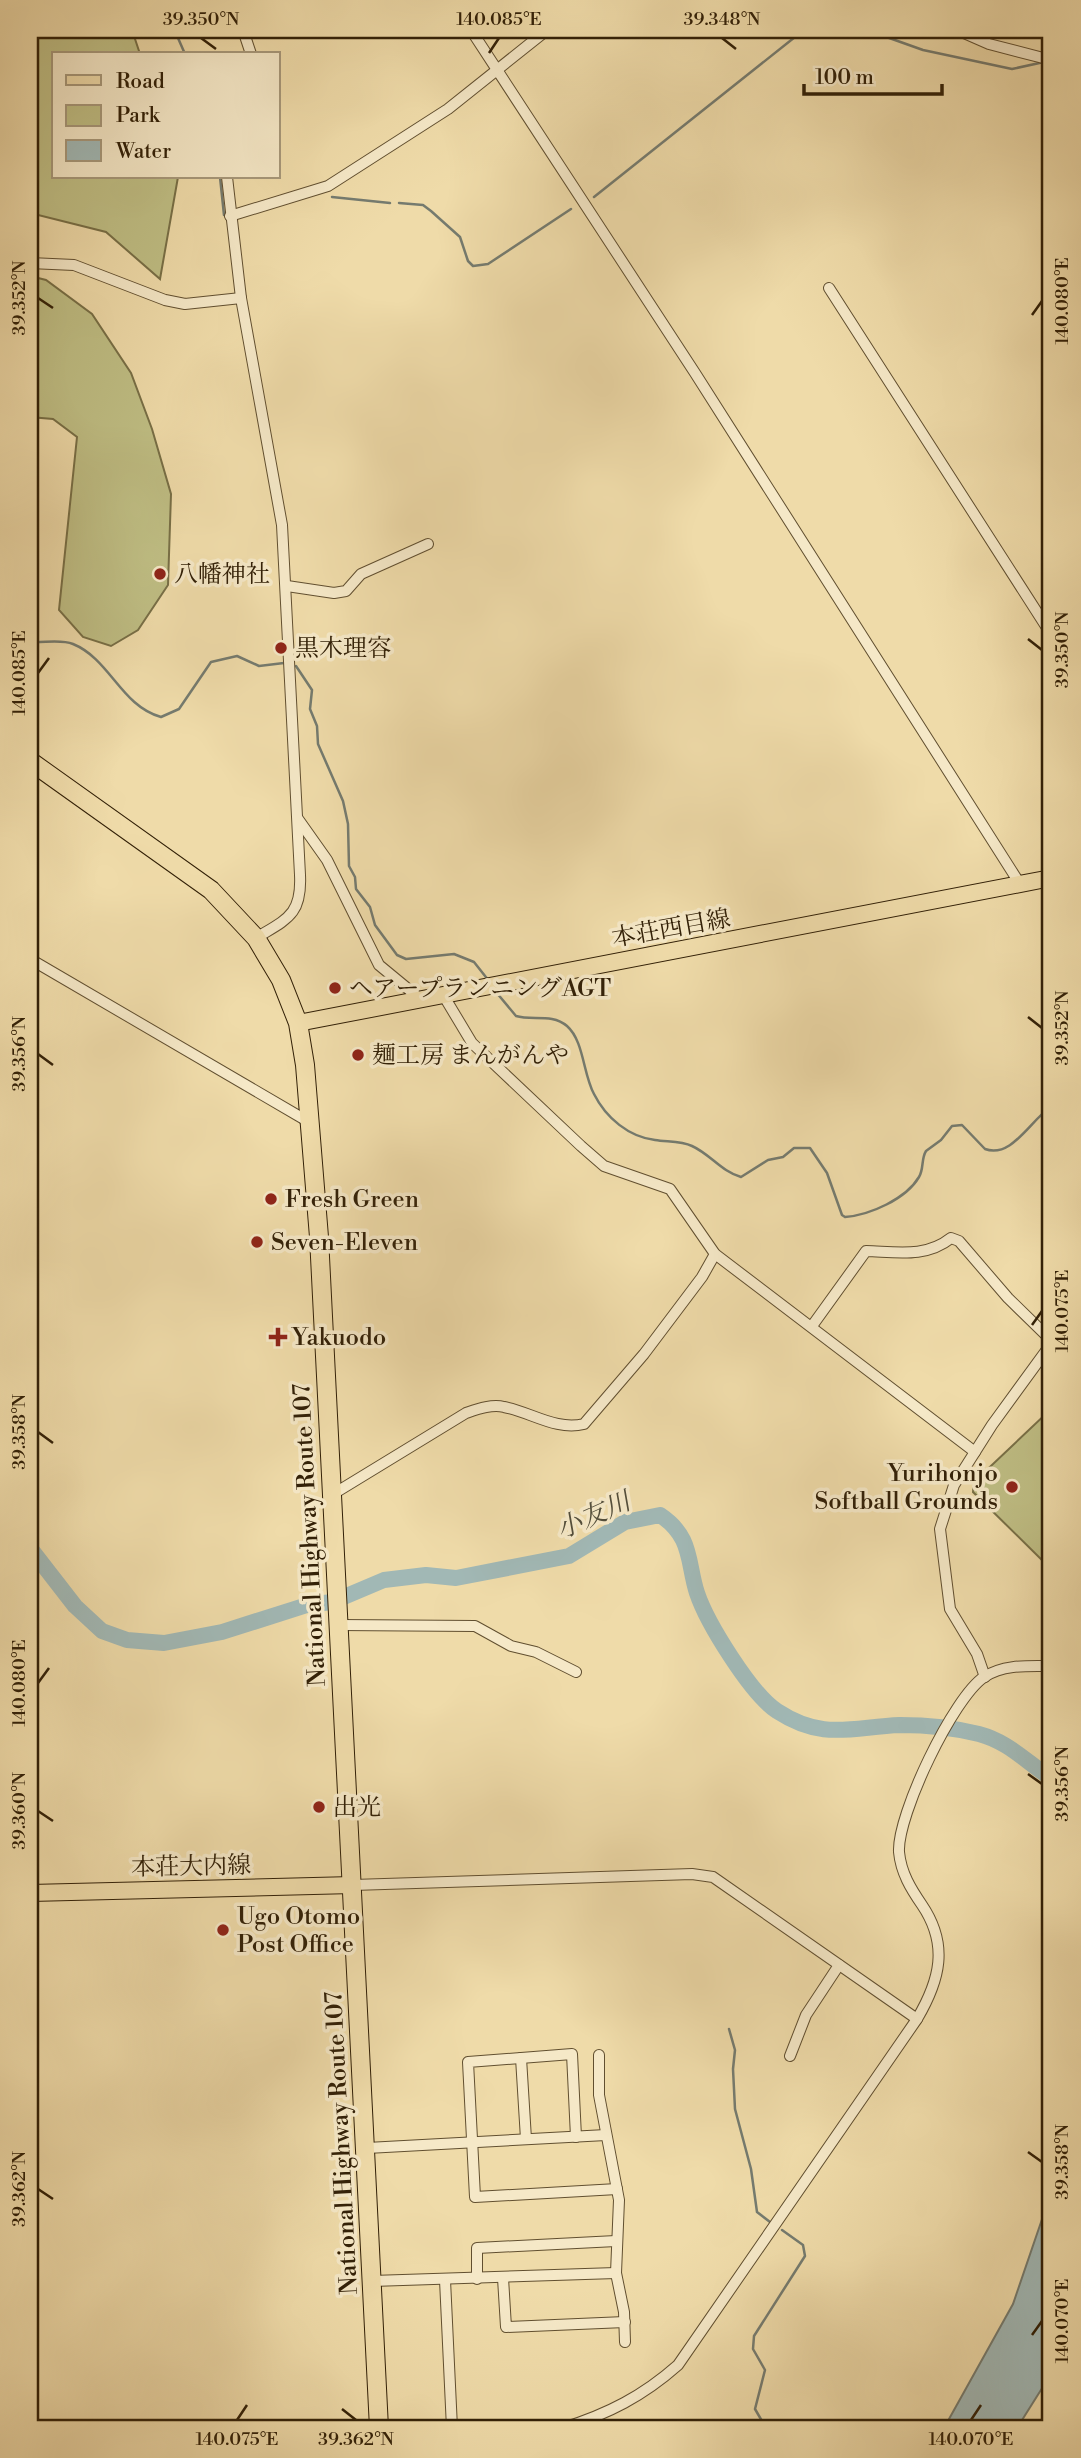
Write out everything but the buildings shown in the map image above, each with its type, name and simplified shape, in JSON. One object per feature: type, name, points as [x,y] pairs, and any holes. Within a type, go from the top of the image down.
[{"type":"highway","name":"National Highway Route 107","points":[[30,761],[211,890],[256,938],[281,980],[298,1023],[305,1065],[319,1237],[330,1496],[367,2148],[379,2428]]},
{"type":"main road","name":"本荘西目線","points":[[298,1023],[442,993],[685,950],[1051,878]]},
{"type":"main road","name":"本荘大内線","points":[[30,1893],[353,1885]]},
{"type":"street","points":[[243,30],[250,52]]},
{"type":"street","points":[[471,30],[695,373],[1020,884]]},
{"type":"street","points":[[230,216],[328,186],[447,109],[547,30]]},
{"type":"street","points":[[957,30],[989,44],[1050,60]]},
{"type":"street","points":[[227,178],[241,298],[278,500],[287,586],[298,818],[299,905],[289,917],[256,938]]},
{"type":"street","points":[[30,263],[74,265],[165,300],[185,304],[241,298]]},
{"type":"street","points":[[829,288],[1051,635]]},
{"type":"street","points":[[287,586],[334,593],[346,591],[361,573],[428,544]]},
{"type":"street","points":[[298,818],[327,860],[379,965],[419,998]]},
{"type":"street","points":[[30,959],[309,1122]]},
{"type":"street","points":[[442,993],[472,1043],[496,1069],[604,1166],[670,1189],[715,1254],[975,1452]]},
{"type":"street","points":[[813,1326],[866,1251],[922,1253],[937,1249],[951,1238],[959,1241],[1051,1342],[954,1485],[940,1529],[950,1609],[977,1654],[985,1677]]},
{"type":"street","points":[[330,1496],[474,1410],[502,1406],[557,1425],[584,1424],[644,1354],[702,1277],[715,1254]]},
{"type":"street","points":[[339,1619],[475,1626],[511,1646],[536,1652],[576,1672]]},
{"type":"street","points":[[563,2428],[594,2419],[638,2398],[678,2365],[917,2019],[931,1996],[941,1963],[936,1932],[907,1883],[902,1867],[899,1850],[906,1812],[956,1707],[985,1677],[1009,1667],[1051,1667]]},
{"type":"street","points":[[353,1885],[692,1874],[713,1877],[917,2019]]},
{"type":"street","points":[[790,2056],[806,2015],[839,1965]]},
{"type":"street","points":[[576,2137],[572,2054],[468,2062],[475,2197],[617,2189]]},
{"type":"street","points":[[599,2055],[598,2095],[620,2200],[616,2273],[625,2322],[625,2342]]},
{"type":"street","points":[[521,2058],[526,2139]]},
{"type":"street","points":[[367,2148],[606,2136]]},
{"type":"street","points":[[477,2279],[477,2248],[616,2241]]},
{"type":"street","points":[[372,2281],[616,2273]]},
{"type":"street","points":[[503,2278],[506,2327],[625,2322]]},
{"type":"street","points":[[445,2280],[452,2428]]},
{"type":"green space","points":[[30,30],[132,30],[139,52],[52,52],[52,178],[178,178],[160,279],[106,232],[30,213]]},
{"type":"green space","points":[[30,276],[46,280],[92,314],[131,373],[152,429],[171,494],[168,585],[138,630],[111,646],[83,637],[59,610],[77,437],[53,419],[30,417]]},
{"type":"green space","name":"Yurihonjo Softball Grounds","points":[[1051,1409],[1051,1569],[973,1492],[974,1482]]},
{"type":"water","points":[[1051,2193],[1051,2374],[1017,2428],[944,2428],[1013,2304]]},
{"type":"waterway","points":[[167,30],[178,38],[184,52]]},
{"type":"waterway","points":[[594,197],[795,37],[815,30]]},
{"type":"waterway","points":[[829,30],[878,34],[923,50],[1012,69],[1044,62]]},
{"type":"waterway","points":[[220,178],[224,215]]},
{"type":"waterway","points":[[332,197],[390,203]]},
{"type":"waterway","points":[[399,203],[423,205],[431,211],[460,237],[468,261],[473,266],[488,264],[571,209]]},
{"type":"waterway","points":[[30,642],[58,641],[73,644],[86,651],[136,703],[161,717],[179,709],[211,662],[237,656],[259,666],[284,663]]},
{"type":"waterway","points":[[296,666],[312,690],[310,709],[317,726],[318,744],[343,801],[348,824],[349,866],[355,877],[356,889],[370,907],[375,925],[397,955],[406,959],[454,954],[474,962],[489,981]]},
{"type":"waterway","points":[[496,992],[516,1016],[548,1018],[561,1022],[573,1032],[590,1086],[599,1103],[619,1125],[645,1138],[692,1146],[741,1177],[768,1160],[783,1157],[794,1148],[810,1148],[827,1173],[845,1217],[876,1209],[905,1192],[919,1177],[926,1151],[941,1140],[952,1126],[962,1125],[985,1149],[995,1151],[1021,1136],[1051,1107]]},
{"type":"waterway","name":"小友川","points":[[30,1548],[75,1606],[102,1631],[127,1640],[164,1643],[222,1632],[307,1605],[332,1602],[384,1580],[426,1575],[456,1578],[569,1556],[625,1522],[660,1515],[671,1523],[684,1541],[697,1593],[720,1639],[755,1690],[777,1711],[793,1720],[823,1729],[910,1725],[979,1734],[1008,1747],[1051,1778]]},
{"type":"waterway","points":[[729,2029],[735,2050],[735,2109],[751,2169],[757,2212],[770,2222]]},
{"type":"waterway","points":[[766,2428],[755,2409],[765,2370],[753,2349],[754,2336],[805,2256],[803,2245],[782,2230]]},
{"type":"place","name":"八幡神社","points":[[160,574]]},
{"type":"place","name":"黒木理容","points":[[281,648]]},
{"type":"place","name":"ヘアープランニングAGT","points":[[335,988]]},
{"type":"place","name":"麺工房 まんがんや","points":[[358,1055]]},
{"type":"place","name":"Fresh Green","points":[[271,1199]]},
{"type":"place","name":"Seven-Eleven","points":[[257,1242]]},
{"type":"place","name":"Yakuodo","points":[[278,1337]]},
{"type":"place","name":"Yurihonjo Softball Grounds","points":[[1012,1487]]},
{"type":"place","name":"出光","points":[[319,1807]]},
{"type":"place","name":"Ugo Otomo Post Office","points":[[223,1930]]}]
